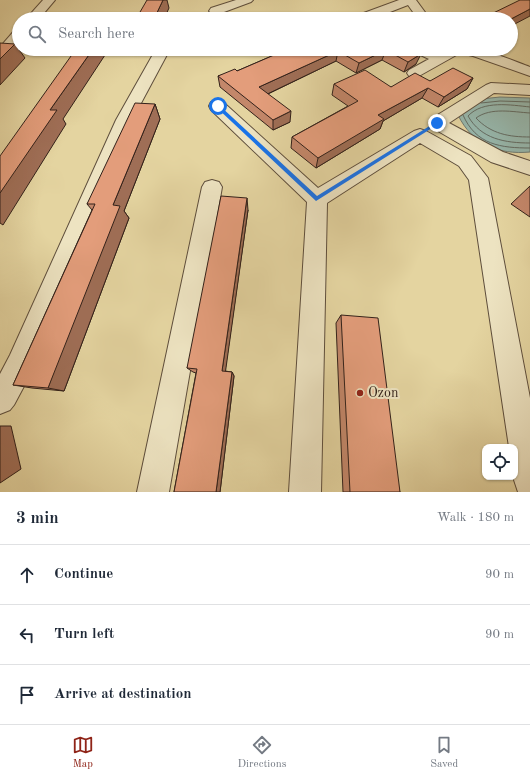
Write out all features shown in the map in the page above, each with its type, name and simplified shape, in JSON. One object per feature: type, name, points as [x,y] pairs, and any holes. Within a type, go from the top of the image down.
[{"type":"street","points":[[38,12],[49,0]]},
{"type":"street","points":[[216,12],[215,11],[247,0]]},
{"type":"street","points":[[378,12],[410,0],[419,12]]},
{"type":"street","points":[[0,55],[12,42]]},
{"type":"street","points":[[0,400],[20,365],[124,120],[159,56]]},
{"type":"street","points":[[433,56],[439,59]]},
{"type":"street","points":[[414,73],[445,56]]},
{"type":"street","points":[[485,56],[530,72]]},
{"type":"street","points":[[316,199],[491,88],[530,90]]},
{"type":"street","points":[[218,106],[316,199],[305,492]]},
{"type":"street","points":[[428,129],[497,157],[530,168]]},
{"type":"street","points":[[428,129],[465,161],[478,178],[530,482]]},
{"type":"street","points":[[153,492],[212,187]]},
{"type":"water","points":[[500,97],[530,98],[530,152],[507,152],[487,146],[471,133],[458,115],[481,99]]},
{"type":"building","points":[[147,0],[163,0],[157,12],[140,12]]},
{"type":"building","points":[[520,0],[530,0],[530,9],[518,15],[518,12],[495,12]]},
{"type":"building","points":[[0,43],[12,44],[12,47],[0,59]]},
{"type":"building","points":[[71,56],[88,56],[50,110],[57,110],[0,193],[0,156]]},
{"type":"building","points":[[272,56],[327,56],[259,87],[291,111],[273,120],[218,76],[235,69],[237,71]]},
{"type":"building","points":[[347,56],[374,56],[359,63]]},
{"type":"building","points":[[397,56],[418,56],[408,62]]},
{"type":"building","points":[[453,68],[473,78],[444,97],[428,88],[378,115],[384,119],[318,158],[292,137],[358,101],[334,84],[365,70],[391,87],[415,73],[430,81]]},
{"type":"building","points":[[135,103],[155,104],[113,205],[120,206],[48,388],[13,385],[95,204],[87,204]]},
{"type":"building","points":[[221,196],[247,198],[222,371],[232,372],[216,492],[174,492],[197,369],[187,368]]},
{"type":"building","points":[[341,315],[378,318],[400,492],[350,492]]},
{"type":"place","name":"Ozon","points":[[360,393]]},
{"type":"route","points":[[218,106],[316,199],[437,123]]}]
